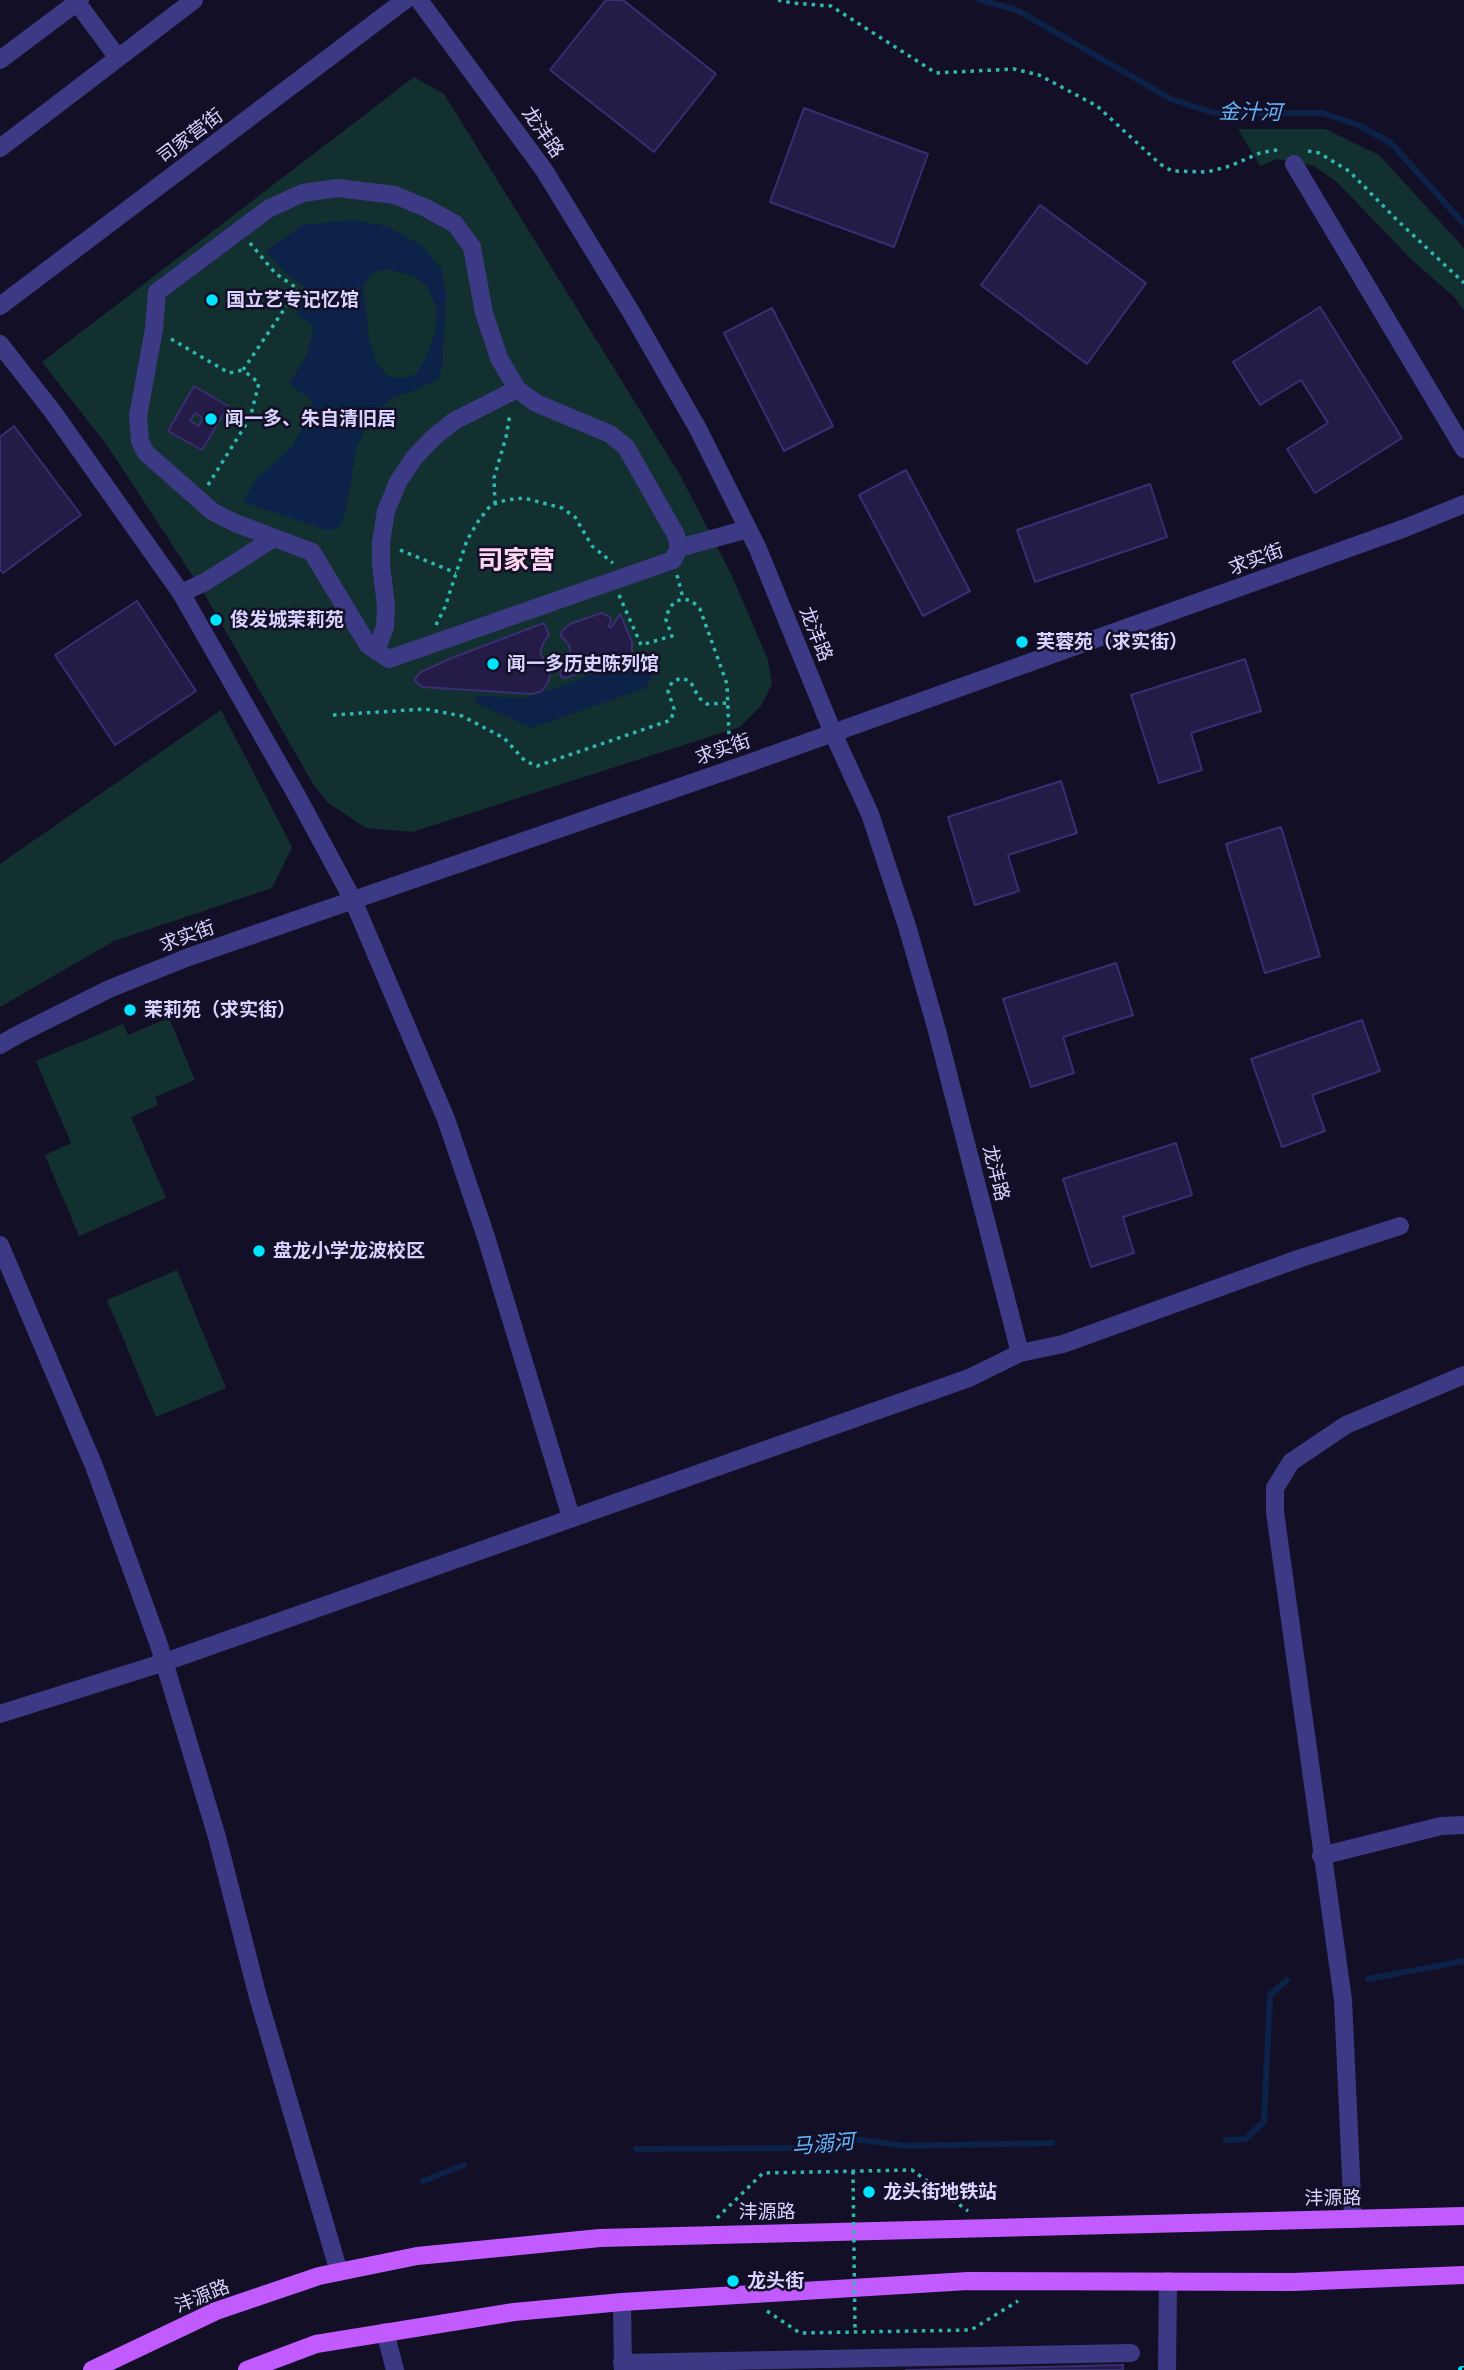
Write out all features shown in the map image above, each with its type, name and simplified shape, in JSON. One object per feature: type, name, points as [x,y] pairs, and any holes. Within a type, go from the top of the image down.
[{"type":"main road","name":"沣源路","points":[[92,2370],[216,2311],[319,2276],[417,2256],[600,2238],[1464,2216]]},
{"type":"main road","points":[[247,2370],[316,2344],[514,2312],[622,2302],[968,2281],[1293,2282],[1464,2275]]},
{"type":"street","points":[[0,148],[194,0]]},
{"type":"street","name":"司家营街","points":[[0,306],[405,0]]},
{"type":"street","name":"龙沣路","points":[[419,0],[544,170],[658,358],[697,427],[748,529],[833,733],[870,814],[907,926],[936,1027],[1020,1353]]},
{"type":"street","points":[[0,60],[77,1],[118,58]]},
{"type":"street","points":[[1298,155],[1464,449]]},
{"type":"street","points":[[337,188],[395,195],[426,208],[455,225],[472,247],[484,313],[499,358],[517,389],[536,403],[610,434],[626,447],[676,536],[679,548],[673,560],[389,659],[368,645],[312,552],[213,512],[146,453],[140,441],[138,416],[154,329],[157,292],[268,209],[303,193],[337,188]]},
{"type":"street","points":[[0,344],[54,412],[181,593],[298,796],[353,900],[446,1119],[486,1237],[571,1517]]},
{"type":"street","points":[[376,651],[385,628],[381,542],[386,511],[398,482],[414,458],[454,421],[517,389]]},
{"type":"street","name":"求实街","points":[[0,1045],[109,989],[186,958],[833,733],[1464,504]]},
{"type":"street","points":[[679,548],[748,529]]},
{"type":"street","points":[[181,593],[205,582],[274,538]]},
{"type":"street","points":[[0,1714],[164,1662],[969,1378],[1020,1353],[1063,1344],[1298,1259],[1399,1226]]},
{"type":"street","points":[[0,1245],[94,1466],[164,1662],[217,1837],[258,1997],[339,2272]]},
{"type":"street","points":[[1353,2219],[1343,2000],[1275,1511],[1275,1488],[1291,1462],[1346,1425],[1464,1375]]},
{"type":"street","points":[[1321,1856],[1441,1826],[1464,1825]]},
{"type":"street","points":[[1167,2370],[1168,2281]]},
{"type":"street","points":[[622,2302],[622,2366],[1131,2353]]},
{"type":"street","points":[[385,2332],[395,2370]]},
{"type":"path","points":[[778,0],[831,6],[936,73],[1014,69],[1039,75],[1097,106],[1160,164],[1172,171],[1207,172],[1280,148],[1298,155],[1319,153],[1349,171],[1464,283]]},
{"type":"path","points":[[154,329],[229,373],[243,370],[298,289],[275,273],[239,231]]},
{"type":"path","points":[[199,500],[250,418],[259,383],[243,370]]},
{"type":"path","points":[[495,504],[494,478],[517,389]]},
{"type":"path","points":[[423,647],[445,607],[467,540],[491,505],[524,498],[562,508],[575,517],[592,546],[621,578],[640,645],[672,636],[667,620],[668,608],[676,601],[692,601],[700,609],[727,684],[729,735],[740,766]]},
{"type":"path","points":[[381,542],[456,573]]},
{"type":"path","points":[[333,715],[425,709],[462,716],[504,738],[525,761],[537,766],[671,720],[674,709],[668,691],[672,682],[681,678],[690,681],[699,698],[707,704],[728,703]]},
{"type":"path","points":[[699,2235],[763,2173],[853,2171],[912,2170],[992,2229]]},
{"type":"path","points":[[853,2171],[855,2332]]},
{"type":"path","points":[[743,2294],[800,2333],[971,2330],[1050,2281]]},
{"type":"green space","points":[[414,77],[444,94],[680,475],[732,576],[768,660],[772,684],[761,706],[740,727],[412,832],[366,828],[327,802],[313,784],[205,595],[109,448],[42,362]]},
{"type":"green space","points":[[1238,129],[1325,129],[1379,155],[1464,248],[1464,310],[1337,182],[1314,166],[1277,159],[1260,166]]},
{"type":"green space","points":[[221,710],[292,847],[272,888],[114,941],[0,1007],[0,864]]},
{"type":"green space","points":[[169,1018],[195,1080],[155,1097],[158,1105],[131,1117],[166,1198],[79,1236],[45,1155],[71,1143],[36,1061],[123,1024],[128,1035]]},
{"type":"green space","points":[[177,1270],[226,1388],[156,1417],[107,1300]]},
{"type":"water","points":[[352,220],[387,226],[422,246],[441,268],[446,293],[439,379],[392,398],[373,414],[356,449],[345,513],[340,526],[329,531],[243,502],[256,479],[292,447],[308,418],[313,401],[289,384],[307,355],[314,327],[297,314],[308,289],[284,272],[266,251],[303,225]],"holes":[[[378,270],[391,270],[415,277],[426,285],[437,308],[435,334],[425,359],[416,374],[402,379],[388,376],[376,362],[369,339],[363,285]]]},
{"type":"water","points":[[643,652],[652,676],[646,688],[531,728],[476,703],[475,696],[527,698],[556,689]]},
{"type":"building","points":[[606,0],[623,0],[716,74],[654,152],[550,70]]},
{"type":"building","points":[[804,108],[928,154],[894,247],[770,202]]},
{"type":"building","points":[[1040,205],[1146,283],[1087,364],[981,285]]},
{"type":"building","points":[[1320,307],[1402,438],[1315,493],[1287,449],[1328,423],[1301,380],[1260,405],[1233,362]]},
{"type":"building","points":[[772,308],[833,426],[784,451],[724,333]]},
{"type":"building","name":"闻一多、朱自清旧居","points":[[194,386],[228,406],[202,450],[168,431]],"holes":[[[195,413],[203,418],[199,426],[190,421]]]},
{"type":"building","points":[[14,426],[81,515],[3,573],[0,569],[0,437]]},
{"type":"building","points":[[906,470],[970,591],[923,616],[859,495]]},
{"type":"building","points":[[1150,484],[1167,537],[1035,582],[1017,530]]},
{"type":"building","points":[[137,601],[196,691],[115,745],[55,655]]},
{"type":"building","points":[[601,613],[610,617],[608,626],[611,628],[620,614],[632,642],[632,653],[628,657],[565,678],[561,677],[560,672],[571,655],[569,645],[561,636],[562,631],[570,624]]},
{"type":"building","name":"闻一多历史陈列馆","points":[[544,623],[549,635],[540,653],[551,672],[542,691],[532,694],[422,687],[414,680],[421,672],[454,657]]},
{"type":"building","points":[[1245,659],[1261,711],[1191,733],[1202,770],[1159,783],[1131,695]]},
{"type":"building","points":[[1061,781],[1077,833],[1008,855],[1019,891],[975,905],[948,817]]},
{"type":"building","points":[[1281,827],[1320,956],[1265,973],[1226,844]]},
{"type":"building","points":[[1116,963],[1133,1015],[1063,1037],[1074,1073],[1031,1087],[1003,999]]},
{"type":"building","points":[[1362,1020],[1380,1071],[1312,1095],[1325,1131],[1282,1147],[1251,1059]]},
{"type":"building","points":[[1176,1143],[1192,1195],[1123,1217],[1134,1253],[1091,1267],[1063,1179]]},
{"type":"building","points":[[1123,2365],[1123,2370],[906,2370],[1003,2368]]},
{"type":"waterway","name":"金汁河","points":[[980,0],[1017,10],[1171,99],[1214,113],[1322,113],[1358,125],[1391,143],[1464,224]]},
{"type":"waterway","name":"马溺河","points":[[1368,1979],[1464,1961]]},
{"type":"waterway","name":"马溺河","points":[[1226,2140],[1245,2139],[1264,2122],[1270,1995],[1287,1980]]},
{"type":"waterway","name":"马溺河","points":[[636,2149],[820,2148],[854,2139],[907,2146],[1052,2143]]},
{"type":"waterway","name":"马溺河","points":[[423,2181],[464,2165]]},
{"type":"place","name":"国立艺专记忆馆","points":[[212,300]]},
{"type":"place","name":"闻一多、朱自清旧居","points":[[211,419]]},
{"type":"place","name":"俊发城茉莉苑","points":[[216,620]]},
{"type":"place","name":"芙蓉苑（求实街）","points":[[1022,642]]},
{"type":"place","name":"闻一多历史陈列馆","points":[[493,664]]},
{"type":"place","name":"茉莉苑（求实街）","points":[[130,1010]]},
{"type":"place","name":"盘龙小学龙波校区","points":[[259,1251]]},
{"type":"place","name":"龙头街地铁站","points":[[869,2192]]},
{"type":"place","name":"龙头街","points":[[733,2281]]},
{"type":"district","name":"司家营","points":[[516,560]]}]
